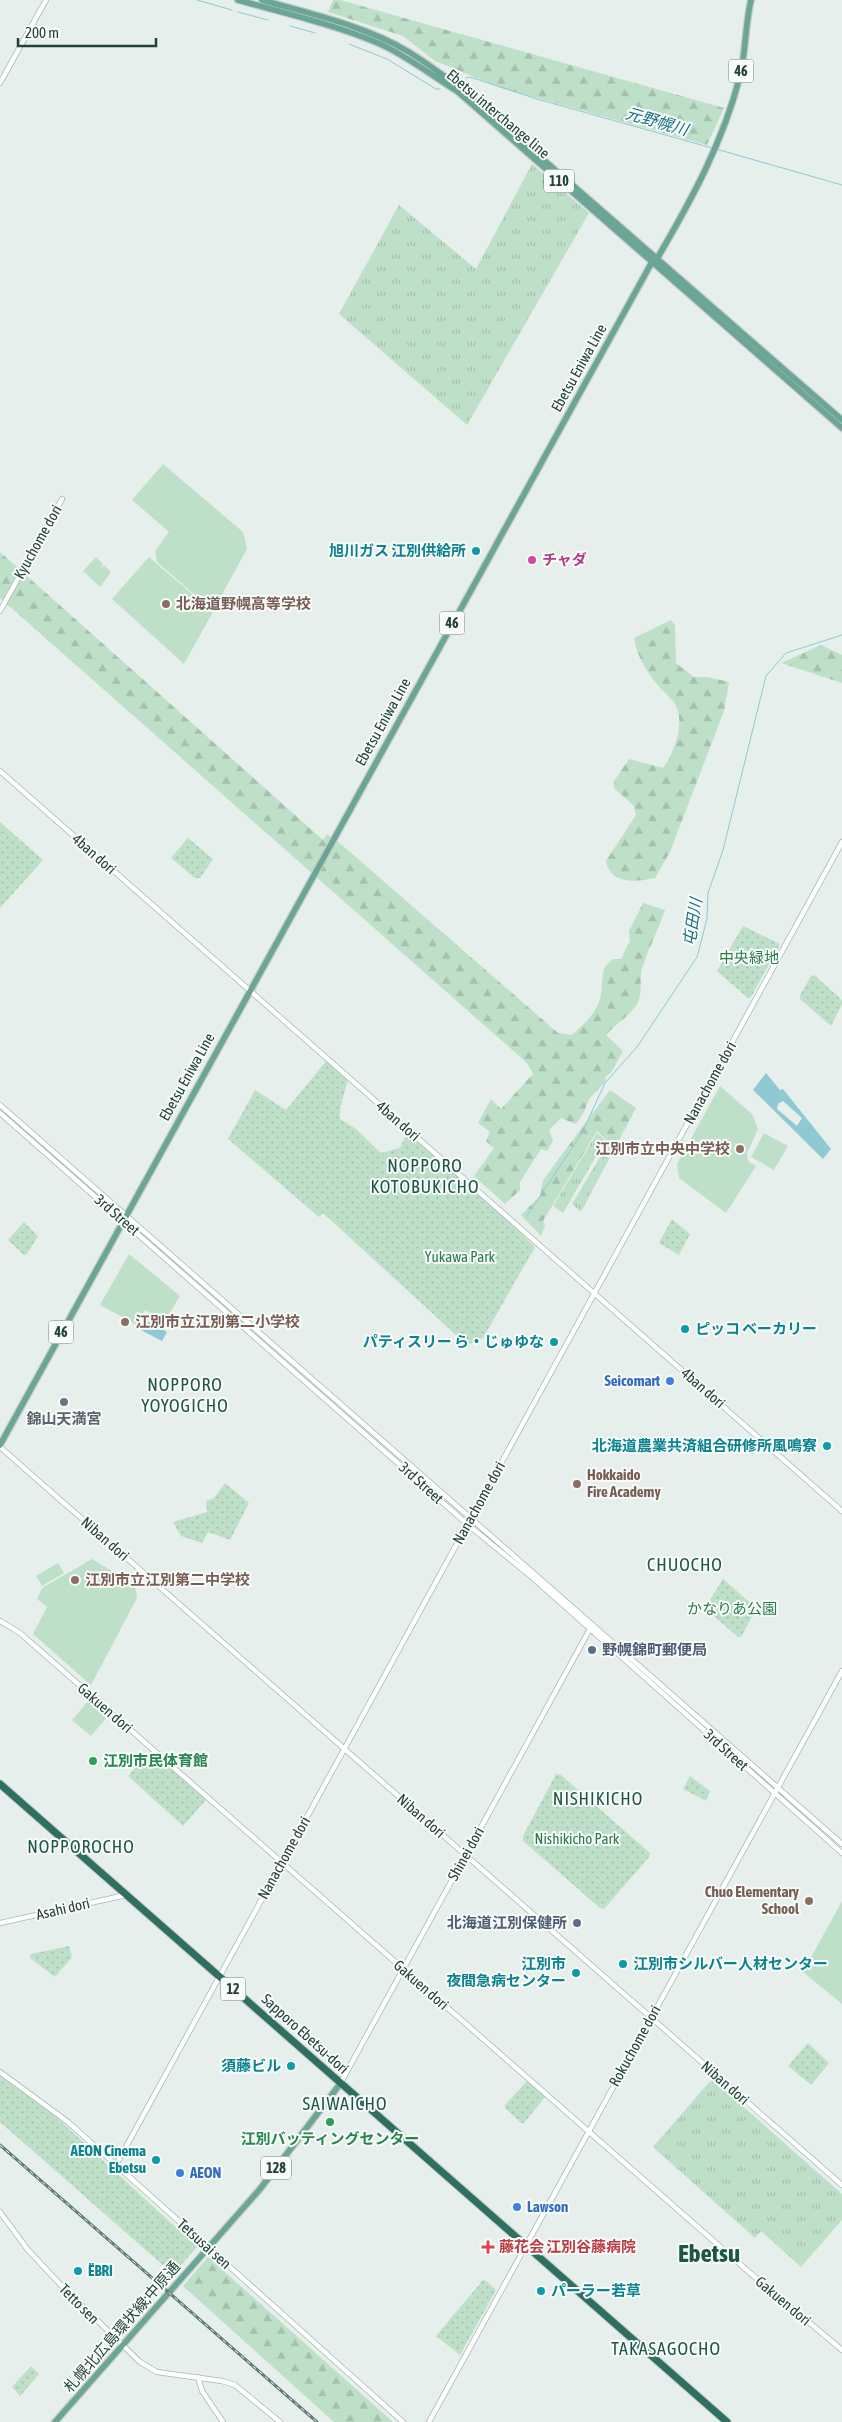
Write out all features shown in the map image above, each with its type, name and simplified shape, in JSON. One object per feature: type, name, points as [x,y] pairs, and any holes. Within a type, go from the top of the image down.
[{"type":"highway","name":"Sapporo Ebetsu-dori","points":[[0,1784],[727,2422]]},
{"type":"main road","name":"Ebetsu interchange line","points":[[238,0],[344,30],[380,44],[405,57],[457,92],[493,119],[658,258],[842,420]]},
{"type":"main road","name":"Ebetsu interchange line","points":[[262,0],[359,29],[408,51],[461,88],[652,262],[842,428]]},
{"type":"main road","name":"Ebetsu Eniwa Line","points":[[0,1446],[652,262],[658,258],[715,153],[741,74],[751,0]]},
{"type":"main road","name":"128","points":[[208,2248],[260,2189],[340,2084]]},
{"type":"main road","name":"札幌北広島環状線;中原通","points":[[55,2422],[208,2248]]},
{"type":"street","points":[[0,83],[46,0]]},
{"type":"street","name":"Kyuchome dori","points":[[0,611],[62,499]]},
{"type":"street","name":"4ban dori","points":[[0,771],[842,1511]]},
{"type":"street","name":"Nanachome dori","points":[[116,2165],[842,842]]},
{"type":"street","name":"3rd Street","points":[[0,1105],[467,1524],[591,1626],[842,1844]]},
{"type":"street","name":"3rd Street","points":[[0,1114],[125,1217],[470,1518],[842,1853]]},
{"type":"street","name":"Niban dori","points":[[0,1446],[842,2185]]},
{"type":"street","name":"Gakuen dori","points":[[0,1621],[20,1633],[749,2272],[842,2350]]},
{"type":"street","name":"Shinei dori","points":[[340,2084],[591,1626]]},
{"type":"street","name":"Rokuchome dori","points":[[429,2422],[842,1671]]},
{"type":"street","name":"Asahi dori","points":[[0,1924],[126,1894]]},
{"type":"street","name":"Tetsusai sen","points":[[0,2072],[68,2122],[403,2422]]},
{"type":"street","name":"Tetto sen","points":[[0,2212],[2,2219],[28,2250],[122,2346],[151,2370],[222,2381],[240,2388],[280,2422]]},
{"type":"street","points":[[198,2378],[202,2391],[223,2422]]},
{"type":"green space","points":[[333,0],[340,0],[724,108],[707,145],[501,88],[435,61],[403,36],[328,12]]},
{"type":"green space","points":[[532,164],[589,213],[467,425],[339,314],[399,205],[476,269]]},
{"type":"green space","points":[[163,464],[243,532],[247,549],[213,611],[157,562],[155,551],[169,532],[132,500]]},
{"type":"green space","points":[[0,552],[323,840],[327,834],[342,845],[558,1033],[572,1035],[594,1011],[601,996],[605,969],[613,959],[621,959],[630,941],[629,931],[643,903],[665,910],[642,968],[638,1002],[606,1035],[623,1051],[611,1073],[605,1077],[606,1081],[589,1099],[584,1112],[576,1124],[561,1118],[549,1130],[553,1141],[547,1151],[541,1149],[520,1182],[520,1190],[505,1204],[474,1176],[494,1148],[486,1141],[490,1132],[478,1123],[491,1099],[501,1109],[533,1074],[527,1063],[0,598]]},
{"type":"green space","points":[[96,557],[103,564],[100,569],[104,565],[111,572],[100,587],[83,571]]},
{"type":"green space","points":[[149,557],[213,612],[184,664],[112,599]]},
{"type":"green space","points":[[671,620],[675,625],[676,663],[694,677],[708,677],[729,682],[724,711],[670,852],[655,878],[625,880],[613,874],[606,861],[636,815],[634,806],[614,788],[614,781],[629,759],[663,768],[671,755],[679,730],[678,713],[675,704],[648,673],[638,653],[634,638]]},
{"type":"green space","points":[[821,645],[842,655],[842,683],[781,663]]},
{"type":"green space","points":[[0,822],[43,860],[0,908]]},
{"type":"green space","points":[[188,838],[213,859],[200,878],[195,878],[171,858]]},
{"type":"green space","name":"中央緑地","points":[[743,926],[780,944],[751,997],[748,998],[717,971]]},
{"type":"green space","points":[[814,975],[842,1000],[842,1004],[831,1026],[800,999],[800,995],[811,976]]},
{"type":"green space","name":"Yukawa Park","points":[[327,1060],[348,1079],[341,1104],[340,1119],[356,1129],[381,1153],[400,1148],[407,1133],[498,1211],[535,1247],[483,1338],[467,1345],[323,1213],[319,1217],[228,1139],[255,1090],[286,1110]]},
{"type":"green space","points":[[720,1086],[752,1114],[758,1129],[747,1153],[748,1161],[756,1166],[726,1213],[679,1178],[677,1164]]},
{"type":"green space","points":[[610,1090],[636,1108],[615,1148],[597,1131],[543,1221],[545,1225],[541,1236],[521,1215],[540,1196],[543,1180]]},
{"type":"green space","points":[[597,1133],[614,1148],[611,1154],[602,1146],[563,1213],[553,1206]]},
{"type":"green space","points":[[764,1133],[788,1146],[774,1170],[751,1157]]},
{"type":"green space","points":[[603,1152],[609,1159],[581,1212],[572,1204]]},
{"type":"green space","points":[[672,1219],[690,1234],[679,1255],[659,1243]]},
{"type":"green space","points":[[24,1222],[38,1236],[27,1254],[24,1255],[8,1240]]},
{"type":"green space","points":[[129,1254],[180,1296],[165,1321],[145,1310],[137,1325],[100,1305]]},
{"type":"green space","points":[[225,1483],[249,1503],[230,1540],[208,1532],[202,1543],[181,1536],[173,1522],[207,1512],[206,1501],[214,1498]]},
{"type":"green space","points":[[92,1559],[135,1585],[137,1598],[91,1685],[33,1634],[47,1607],[37,1599],[42,1588]]},
{"type":"green space","points":[[58,1563],[64,1573],[42,1586],[36,1576]]},
{"type":"green space","name":"かなりあ公園","points":[[723,1579],[755,1607],[755,1611],[741,1637],[738,1637],[707,1610],[706,1606]]},
{"type":"green space","points":[[89,1700],[107,1717],[91,1736],[72,1720]]},
{"type":"green space","points":[[151,1750],[206,1800],[183,1826],[128,1776]]},
{"type":"green space","name":"Nishikicho Park","points":[[556,1774],[561,1775],[650,1853],[649,1857],[604,1909],[600,1908],[523,1841],[523,1836]]},
{"type":"green space","points":[[690,1776],[710,1791],[706,1801],[683,1789]]},
{"type":"green space","points":[[842,1901],[842,2004],[803,1972]]},
{"type":"green space","points":[[69,1946],[72,1957],[55,1977],[30,1958],[31,1954]]},
{"type":"green space","points":[[808,2043],[829,2063],[811,2085],[788,2066]]},
{"type":"green space","points":[[0,2076],[54,2115],[197,2247],[173,2274],[0,2122]]},
{"type":"green space","points":[[712,2079],[842,2194],[842,2220],[801,2267],[761,2231],[755,2238],[653,2147]]},
{"type":"green space","points":[[527,2081],[545,2097],[524,2123],[521,2123],[505,2108],[505,2105]]},
{"type":"green space","points":[[208,2257],[393,2422],[334,2422],[183,2286]]},
{"type":"green space","points":[[483,2280],[495,2289],[495,2292],[460,2355],[436,2336]]},
{"type":"green space","points":[[31,2366],[39,2374],[20,2396],[12,2387]]},
{"type":"water","points":[[766,1073],[780,1090],[783,1089],[831,1149],[823,1159],[753,1090]],"holes":[[[783,1101],[802,1118],[797,1126],[777,1109],[778,1104]]]},
{"type":"water","points":[[146,1316],[149,1317],[147,1321],[167,1332],[162,1341],[139,1329]]},
{"type":"waterway","name":"元野幌川","points":[[197,0],[232,10]]},
{"type":"waterway","name":"元野幌川","points":[[238,12],[268,20]]},
{"type":"waterway","name":"元野幌川","points":[[290,26],[315,33]]},
{"type":"waterway","name":"元野幌川","points":[[349,44],[387,59],[436,89],[440,89]]},
{"type":"waterway","name":"元野幌川","points":[[466,78],[470,77],[537,99],[712,148]]},
{"type":"waterway","name":"元野幌川","points":[[716,149],[842,185]]},
{"type":"waterway","name":"屯田川","points":[[527,1216],[582,1133],[605,1083],[637,1047],[697,957],[707,919],[708,893],[723,850],[766,676],[786,653],[842,635]]},
{"type":"railway","points":[[0,2145],[317,2422]]},
{"type":"place","name":"旭川ガス 江別供給所","points":[[476,551]]},
{"type":"place","name":"チャダ","points":[[532,560]]},
{"type":"place","name":"北海道野幌高等学校","points":[[166,604]]},
{"type":"place","name":"江別市立中央中学校","points":[[740,1149]]},
{"type":"place","name":"江別市立江別第二小学校","points":[[125,1322]]},
{"type":"place","name":"ピッコ ベーカリー","points":[[685,1329]]},
{"type":"place","name":"パティスリー ら・じゅゆな","points":[[554,1342]]},
{"type":"place","name":"Seicomart","points":[[670,1381]]},
{"type":"place","name":"錦山天満宮","points":[[64,1402]]},
{"type":"place","name":"北海道農業共済組合研修所風鳴寮","points":[[827,1446]]},
{"type":"place","name":"Hokkaido Fire Academy","points":[[577,1484]]},
{"type":"place","name":"江別市立江別第二中学校","points":[[75,1580]]},
{"type":"place","name":"野幌錦町郵便局","points":[[592,1650]]},
{"type":"place","name":"江別市民体育館","points":[[93,1761]]},
{"type":"place","name":"Chuo Elementary School","points":[[809,1901]]},
{"type":"place","name":"北海道江別保健所","points":[[577,1923]]},
{"type":"place","name":"江別市シルバー人材センター","points":[[623,1964]]},
{"type":"place","name":"江別市 夜間急病センター","points":[[576,1973]]},
{"type":"place","name":"須藤ビル","points":[[291,2066]]},
{"type":"place","name":"江別バッティングセンター","points":[[330,2122]]},
{"type":"place","name":"AEON Cinema Ebetsu","points":[[156,2160]]},
{"type":"place","name":"AEON","points":[[180,2173]]},
{"type":"place","name":"Lawson","points":[[517,2207]]},
{"type":"place","name":"藤花会 江別谷藤病院","points":[[488,2247]]},
{"type":"place","name":"ËBRI","points":[[78,2271]]},
{"type":"place","name":"パーラー若草","points":[[541,2291]]},
{"type":"district","name":"NOPPORO KOTOBUKICHO","points":[[425,1176]]},
{"type":"district","name":"NOPPORO YOYOGICHO","points":[[185,1395]]},
{"type":"district","name":"CHUOCHO","points":[[685,1565]]},
{"type":"district","name":"NISHIKICHO","points":[[598,1799]]},
{"type":"district","name":"NOPPOROCHO","points":[[81,1847]]},
{"type":"district","name":"SAIWAICHO","points":[[345,2104]]},
{"type":"district","name":"Ebetsu","points":[[709,2253]]},
{"type":"district","name":"TAKASAGOCHO","points":[[666,2349]]}]
